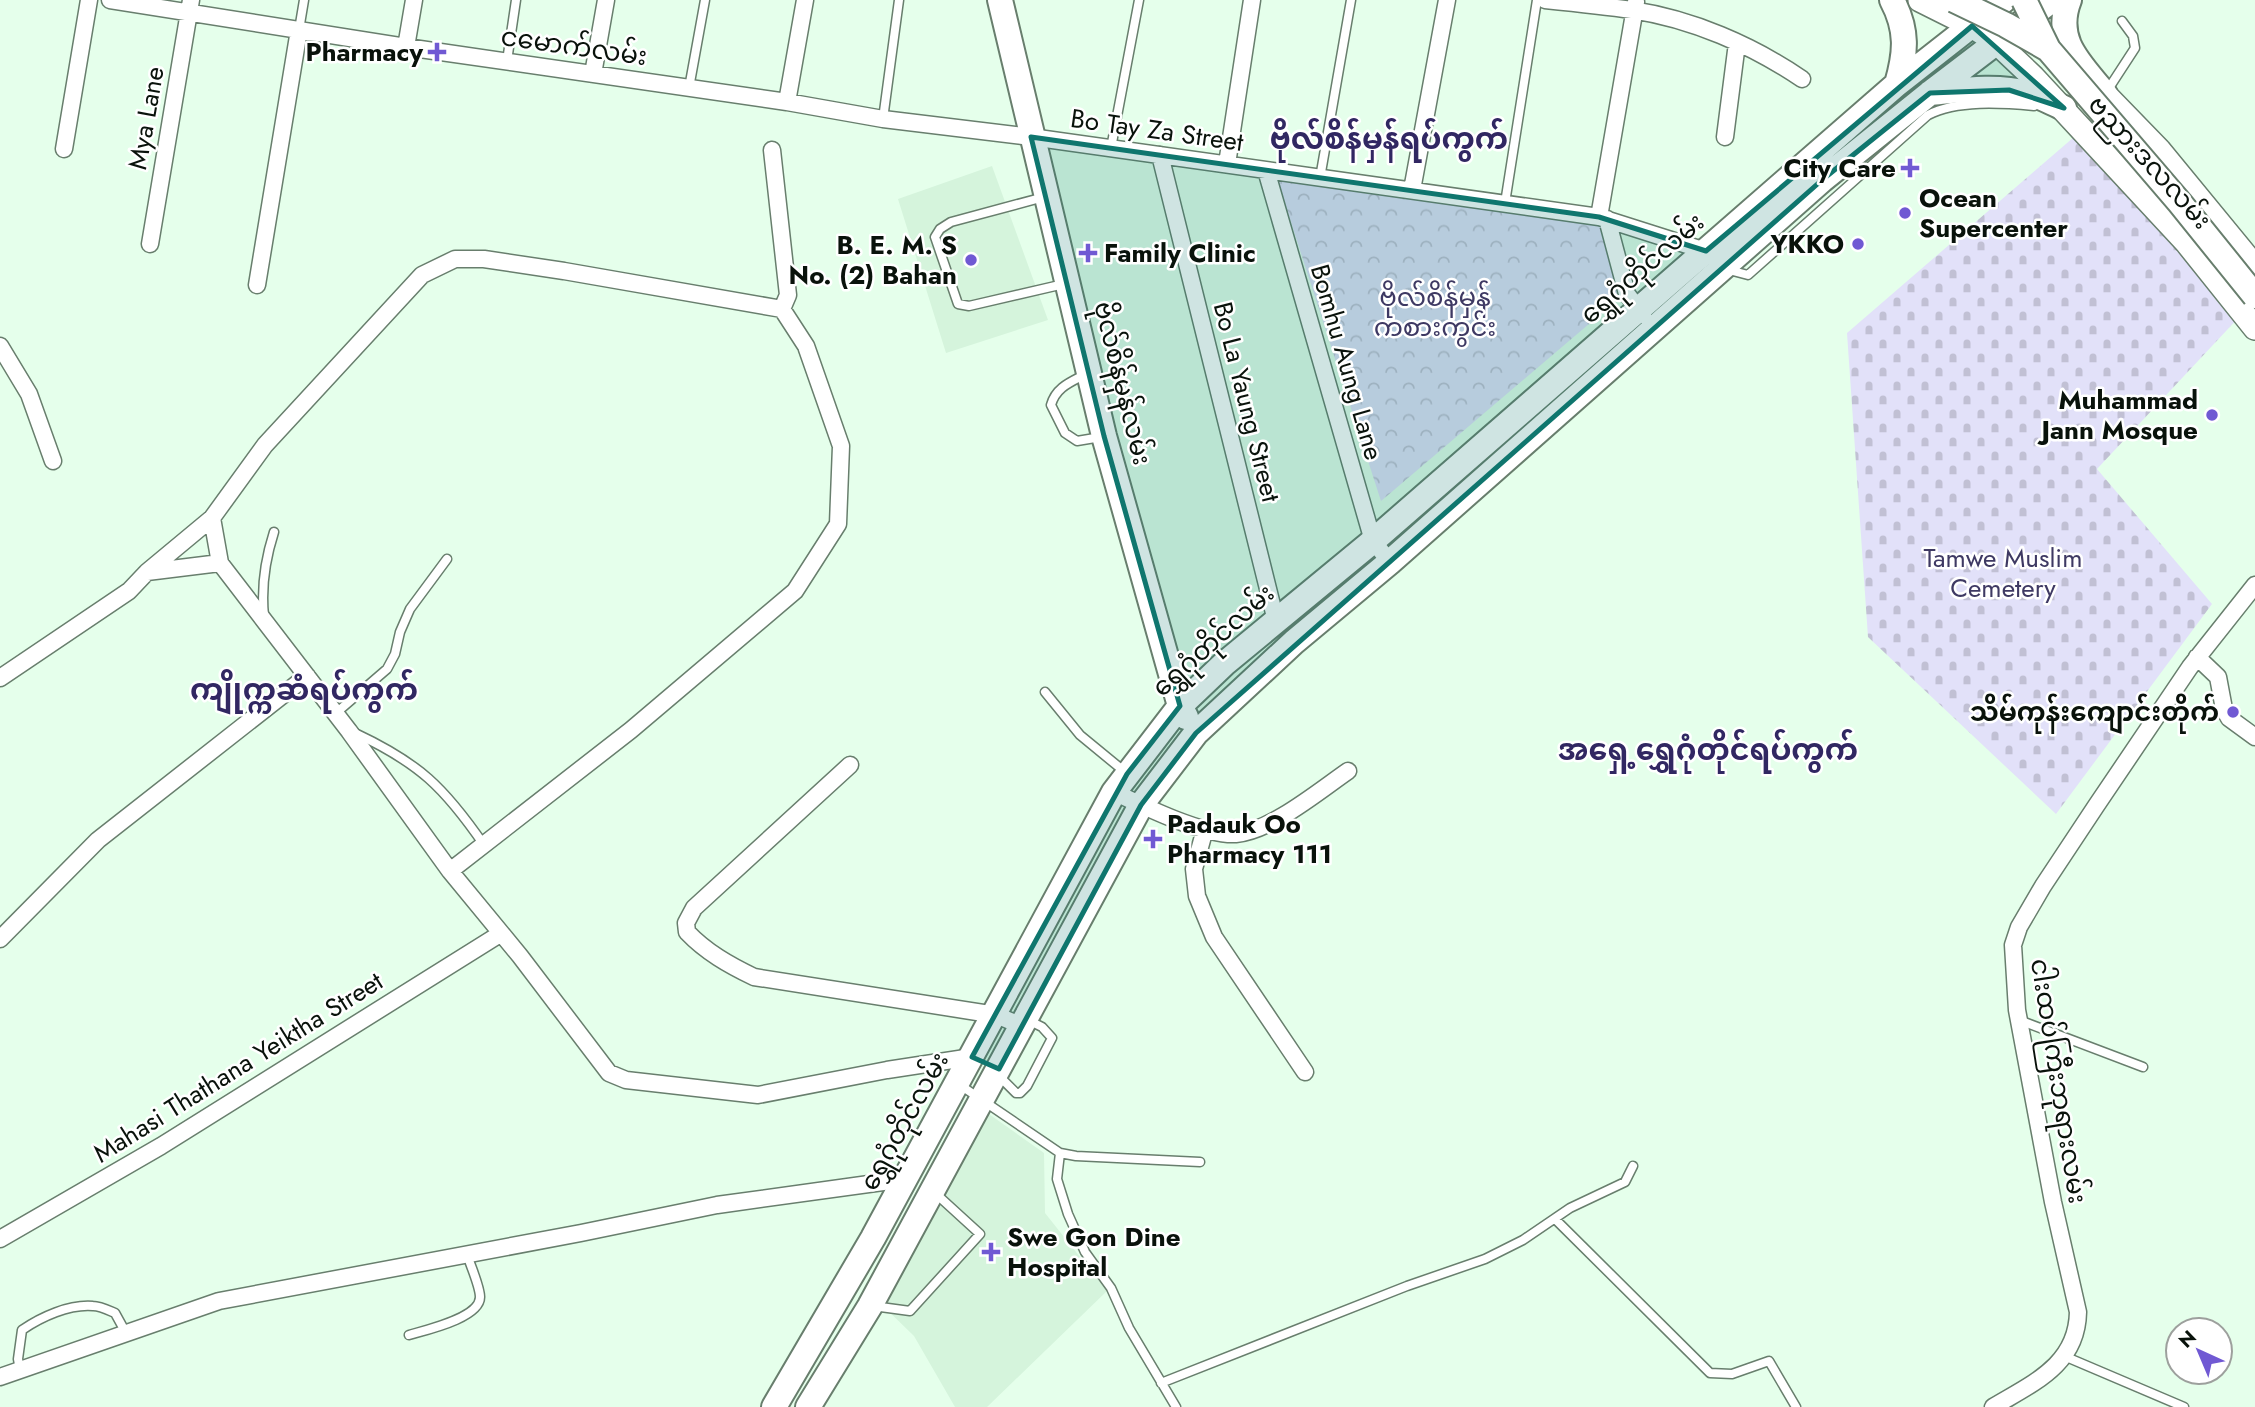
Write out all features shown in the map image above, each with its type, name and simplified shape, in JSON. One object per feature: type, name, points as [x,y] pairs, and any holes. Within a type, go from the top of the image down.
[{"type":"main road","name":"ဗိုလ်စိန်မှန်လမ်း","points":[[1000,0],[1104,436],[1180,706],[1196,733]]},
{"type":"main road","points":[[1892,0],[1899,13],[1905,56],[1897,84]]},
{"type":"main road","points":[[1920,0],[2000,12],[2052,0]]},
{"type":"main road","points":[[1954,0],[2000,12],[2048,49],[2180,203],[2255,296]]},
{"type":"main road","points":[[2069,0],[2062,25],[2069,48],[2105,94]]},
{"type":"main road","name":"ရွှေဂုံတိုင်လမ်း","points":[[774,1407],[840,1298],[1120,783],[1180,706],[1276,621],[1646,319],[1714,260],[1897,84],[2000,12]]},
{"type":"main road","name":"ရွှေဂုံတိုင်လမ်း","points":[[1714,260],[1822,180],[1930,93],[2000,12]]},
{"type":"main road","name":"ဗညားဒလလမ်း","points":[[2000,12],[2105,94],[2159,150],[2255,267]]},
{"type":"main road","name":"ဗညားဒလလမ်း","points":[[2000,12],[2064,108],[2188,243],[2255,328]]},
{"type":"main road","points":[[1930,93],[1986,88],[2009,90],[2030,93],[2064,108]]},
{"type":"main road","name":"ရွှေဂုံတိုင်လမ်း","points":[[808,1407],[870,1306],[1141,805],[1196,733],[1294,642],[1390,562],[1646,319]]},
{"type":"main road","points":[[972,1057],[997,1071]]},
{"type":"street","points":[[64,149],[89,0]]},
{"type":"street","name":"ငမောက်လမ်း","points":[[110,0],[190,6],[299,30],[406,47],[787,102],[883,119],[1031,137]]},
{"type":"street","points":[[406,47],[414,0]]},
{"type":"street","points":[[593,74],[606,0]]},
{"type":"street","points":[[787,102],[804,0]]},
{"type":"street","points":[[1227,164],[1252,0]]},
{"type":"street","points":[[1412,190],[1447,0]]},
{"type":"street","points":[[1545,0],[1635,5],[1762,52],[1802,79]]},
{"type":"street","points":[[1635,5],[1603,218],[1627,294],[1646,319]]},
{"type":"street","name":"Mya Lane","points":[[150,244],[190,6]]},
{"type":"street","points":[[257,285],[299,30]]},
{"type":"street","points":[[1725,137],[1737,43]]},
{"type":"street","name":"Bo Tay Za Street","points":[[1031,137],[1603,218],[1714,260]]},
{"type":"street","points":[[772,150],[788,295],[782,309]]},
{"type":"street","name":"Bo La Yaung Street","points":[[1160,155],[1276,621]]},
{"type":"street","name":"Bomhu Aung Lane","points":[[1266,170],[1373,541],[1390,562]]},
{"type":"street","points":[[0,678],[129,591],[146,572],[212,518],[265,445],[422,275],[455,260],[484,259],[782,309],[806,346],[841,446],[838,524],[795,591],[631,730],[450,871]]},
{"type":"street","points":[[0,346],[29,394],[53,461]]},
{"type":"street","points":[[212,518],[220,563],[336,713],[450,871],[520,956],[609,1073],[626,1080],[758,1096],[887,1070],[972,1057]]},
{"type":"street","points":[[146,572],[220,563]]},
{"type":"street","name":"ငါးထပ်ကြီးဘုရားလမ်း","points":[[1993,1407],[2041,1378],[2064,1356],[2077,1330],[2078,1312],[2053,1202],[2019,1020],[2013,945],[2019,927],[2073,840],[2197,657],[2255,585]]},
{"type":"street","points":[[2197,657],[2218,677],[2224,709],[2229,718],[2255,737]]},
{"type":"street","points":[[0,939],[98,840],[307,676]]},
{"type":"street","points":[[850,765],[694,908],[686,923],[687,932],[706,950],[754,977],[996,1015],[1024,1022]]},
{"type":"street","points":[[1120,783],[1141,805],[1205,829],[1236,834],[1271,823],[1348,771]]},
{"type":"street","points":[[1205,829],[1194,869],[1201,906],[1214,937],[1305,1072]]},
{"type":"street","name":"Mahasi Thathana Yeiktha Street","points":[[0,1239],[172,1139],[500,934]]},
{"type":"street","points":[[0,1377],[219,1301],[717,1205],[905,1179]]},
{"type":"lane","points":[[299,30],[304,0]]},
{"type":"lane","points":[[507,61],[516,0]]},
{"type":"lane","points":[[689,88],[705,0]]},
{"type":"lane","points":[[883,119],[899,0]]},
{"type":"lane","points":[[1111,148],[1139,0]]},
{"type":"lane","points":[[1320,178],[1351,0]]},
{"type":"lane","points":[[1505,204],[1537,0]]},
{"type":"lane","points":[[2105,94],[2135,48],[2133,36],[2122,21]]},
{"type":"lane","points":[[1714,260],[1748,275],[1928,116],[1940,109],[1986,104],[2064,108]]},
{"type":"lane","points":[[1046,197],[951,222],[934,237],[958,304],[969,306],[1067,283]]},
{"type":"lane","points":[[1088,372],[1059,388],[1051,405],[1065,433],[1077,441],[1104,436]]},
{"type":"lane","points":[[264,619],[264,573],[274,532]]},
{"type":"lane","points":[[336,713],[387,669],[395,654],[410,608],[447,559]]},
{"type":"lane","points":[[1045,692],[1120,783]]},
{"type":"lane","points":[[349,731],[383,746],[421,771],[443,790],[484,845]]},
{"type":"lane","points":[[2019,1020],[2143,1067]]},
{"type":"lane","points":[[997,1071],[1016,1093],[1020,1093],[1027,1086],[1052,1038],[1042,1027],[1024,1022]]},
{"type":"lane","points":[[958,1084],[1060,1153],[1200,1162]]},
{"type":"lane","points":[[1060,1153],[1057,1179],[1068,1214],[1085,1252],[1111,1288],[1129,1328],[1176,1407]]},
{"type":"lane","points":[[1161,1383],[1406,1286],[1485,1259],[1524,1240],[1570,1209],[1625,1182],[1633,1166]]},
{"type":"lane","points":[[870,1306],[910,1311],[980,1234],[932,1191]]},
{"type":"lane","points":[[1555,1219],[1710,1373],[1732,1374],[1769,1361],[1796,1407]]},
{"type":"lane","points":[[409,1335],[465,1317],[477,1306],[480,1297],[467,1254]]},
{"type":"lane","points":[[20,1370],[18,1359],[22,1330],[41,1318],[83,1306],[96,1306],[115,1313],[126,1334]]},
{"type":"lane","points":[[2064,1356],[2184,1407]]},
{"type":"highlighted area","points":[[1972,26],[2064,108],[2009,90],[1930,93],[1822,180],[1196,733],[1141,805],[999,1069],[972,1057],[1127,774],[1180,706],[1104,436],[1031,137],[1599,217],[1706,251]]},
{"type":"shaded area","name":"B. E. M. S No. (2) Bahan","points":[[992,166],[1048,320],[946,353],[898,199]]},
{"type":"shaded area","name":"Swe Gon Dine Hospital","points":[[986,1112],[1044,1153],[1045,1213],[1107,1291],[987,1407],[955,1407],[914,1336],[878,1301]]},
{"type":"green space","name":"Tamwe Muslim Cemetery","points":[[2081,131],[2241,315],[2097,469],[2212,604],[2056,814],[1868,637],[1847,333]]},
{"type":"green space","name":"ဗိုလ်စိန်မှန် ကစားကွင်း","points":[[1277,179],[1602,224],[1623,295],[1381,501]]},
{"type":"place","name":"Pharmacy","points":[[437,52]]},
{"type":"place","name":"City Care","points":[[1910,168]]},
{"type":"place","name":"Ocean Supercenter","points":[[1905,213]]},
{"type":"place","name":"YKKO","points":[[1858,244]]},
{"type":"place","name":"Family Clinic","points":[[1088,253]]},
{"type":"place","name":"B. E. M. S No. (2) Bahan","points":[[971,260]]},
{"type":"place","name":"Muhammad Jann Mosque","points":[[2212,415]]},
{"type":"place","name":"သိမ်ကုန်းကျောင်းတိုက်","points":[[2233,712]]},
{"type":"place","name":"Padauk Oo Pharmacy 111","points":[[1153,839]]},
{"type":"place","name":"Swe Gon Dine Hospital","points":[[991,1252]]},
{"type":"district","name":"ဗိုလ်စိန်မှန်ရပ်ကွက်","points":[[1389,139]]},
{"type":"district","name":"ကျိုက္ကဆံရပ်ကွက်","points":[[304,690]]},
{"type":"district","name":"အရှေ့ရွှေဂုံတိုင်ရပ်ကွက်","points":[[1708,750]]}]
